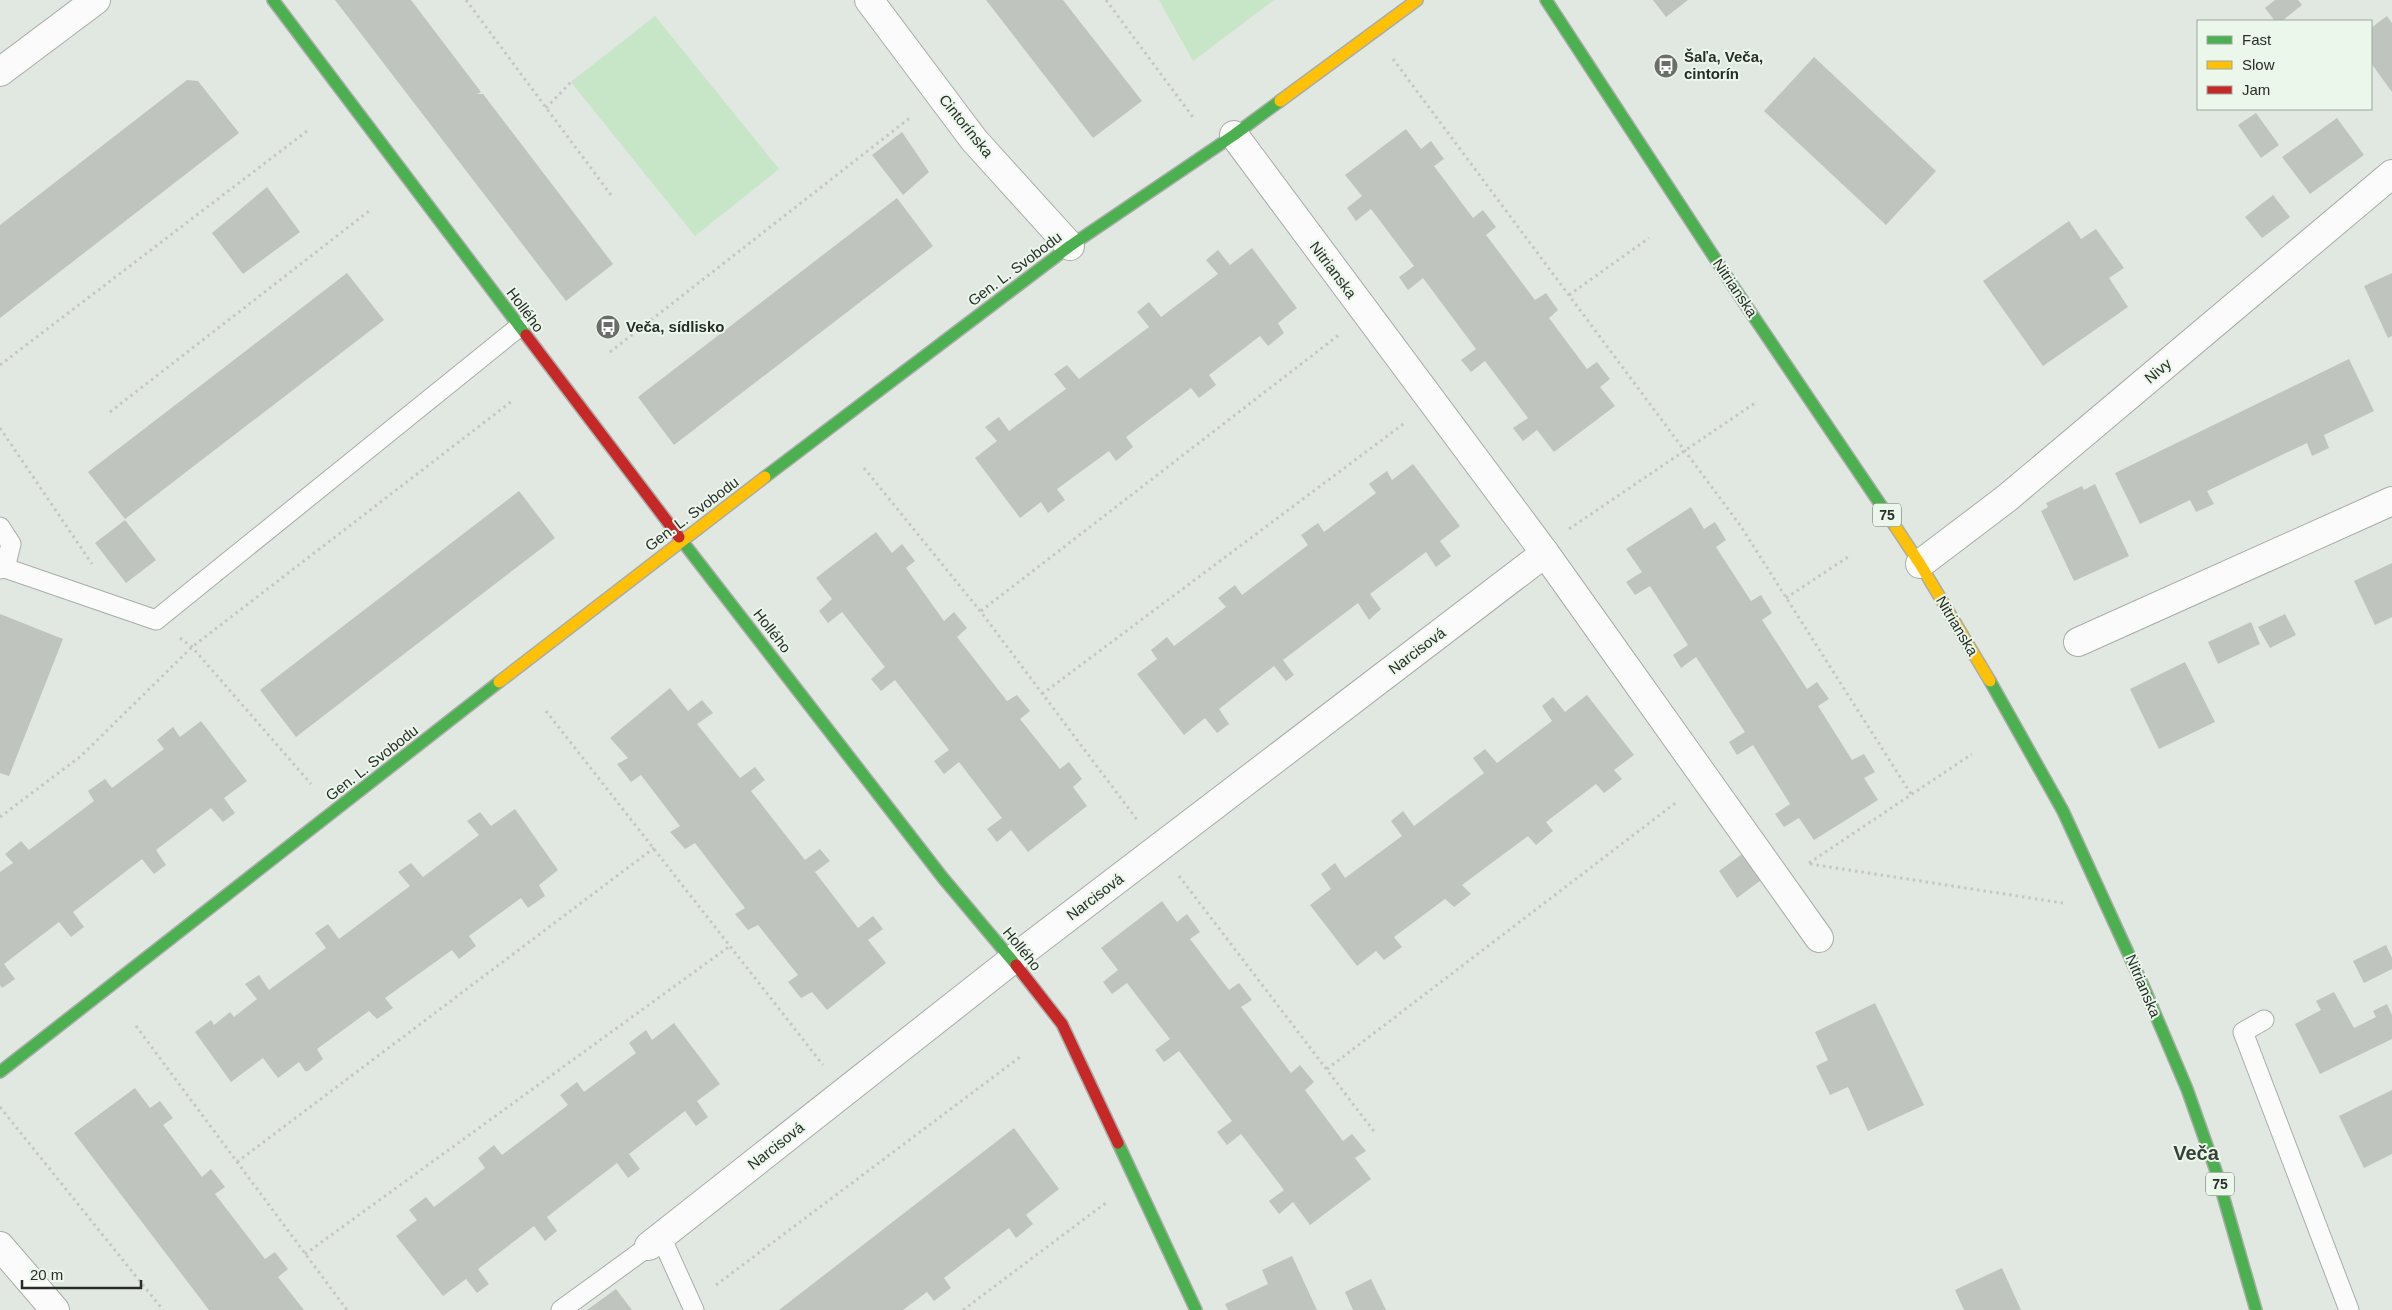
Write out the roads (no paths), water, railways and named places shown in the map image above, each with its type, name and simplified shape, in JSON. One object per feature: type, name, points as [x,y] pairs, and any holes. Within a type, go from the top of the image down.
[{"type":"street","points":[[0,72],[96,0]]},
{"type":"street","name":"Hollého","points":[[273,0],[682,541],[943,878],[1012,960],[1062,1024],[1196,1310]]},
{"type":"street","name":"Cintorínska","points":[[869,0],[974,140],[1070,246]]},
{"type":"street","name":"Gen. L. Svobodu","points":[[0,1072],[682,541],[1070,246],[1224,141],[1417,0]]},
{"type":"street","name":"Nitrianska","points":[[1546,0],[1737,292],[1920,564],[1972,649],[2058,803],[2105,900],[2187,1089],[2216,1171],[2256,1310]]},
{"type":"street","name":"Nitrianska","points":[[1224,141],[1366,314],[1545,553],[1819,938]]},
{"type":"street","name":"Nivy","points":[[1920,564],[2008,498],[2392,174]]},
{"type":"street","points":[[2078,642],[2392,501]]},
{"type":"street","name":"Narcisová","points":[[655,1241],[1012,960],[1545,553]]},
{"type":"street","points":[[0,1246],[55,1310]]},
{"type":"lane","points":[[0,527],[11,544],[3,568],[156,620],[519,326]]},
{"type":"lane","points":[[2264,1020],[2243,1032],[2349,1310]]},
{"type":"lane","points":[[561,1310],[655,1241],[693,1307]]},
{"type":"place","name":"Šaľa, Veča, cintorín","points":[[1666,66]]},
{"type":"place","name":"Veča, sídlisko","points":[[608,327]]},
{"type":"district","name":"Veča","points":[[2196,1153]]}]
